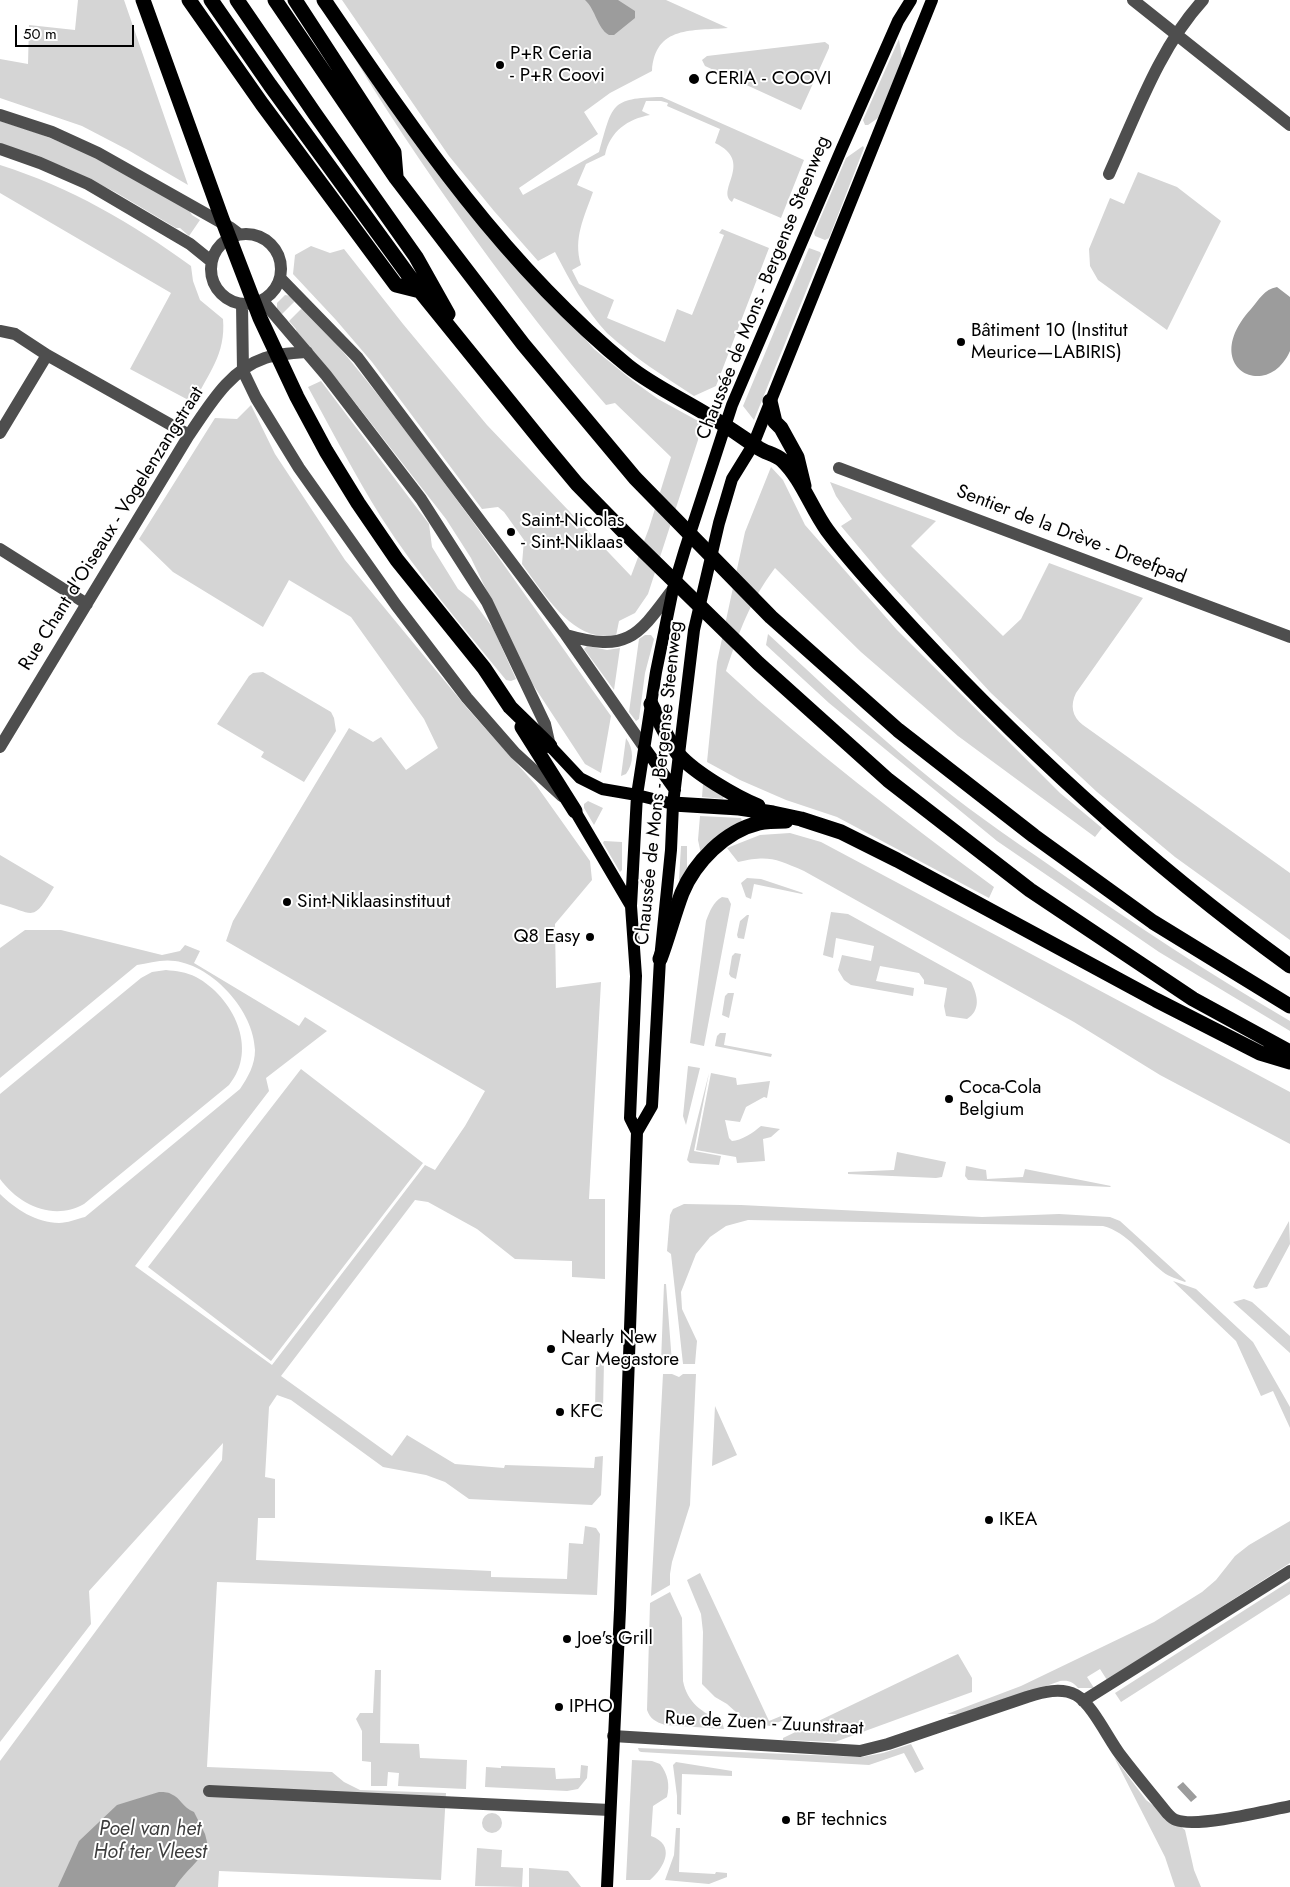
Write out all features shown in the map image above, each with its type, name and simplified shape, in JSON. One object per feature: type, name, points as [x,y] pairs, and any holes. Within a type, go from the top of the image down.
[{"type":"highway","points":[[143,0],[225,228],[275,353],[326,451],[398,560],[484,668],[576,811]]},
{"type":"highway","points":[[189,0],[262,104],[396,285],[420,291]]},
{"type":"highway","points":[[211,0],[270,86],[420,291],[578,484],[623,531],[758,663],[888,780],[1030,890],[1194,999],[1290,1052]]},
{"type":"highway","points":[[237,0],[314,114],[416,257],[470,352]]},
{"type":"highway","points":[[275,0],[396,178],[523,344],[635,478],[771,617],[898,730],[1034,836],[1153,922],[1290,1006]]},
{"type":"highway","points":[[295,0],[394,152],[396,178]]},
{"type":"highway","points":[[324,0],[427,149],[478,215],[527,271],[595,338],[632,370],[782,461],[807,494],[826,528],[863,574],[940,660],[987,707],[1144,852],[1237,927],[1290,966]]},
{"type":"highway","points":[[770,402],[775,422],[781,428],[797,457],[807,494]]},
{"type":"highway","points":[[651,704],[679,755],[700,772],[746,801],[773,812]]},
{"type":"highway","points":[[510,707],[550,746]]},
{"type":"highway","points":[[674,797],[773,812],[841,832],[1156,1000],[1260,1053],[1290,1062]]},
{"type":"highway","points":[[660,959],[682,893],[695,871],[713,850],[734,833],[759,823],[801,819]]},
{"type":"main road","name":"Chaussée de Mons - Bergense Steenweg","points":[[637,1132],[630,1118],[636,976],[632,906],[638,795],[656,672],[673,590],[732,405],[898,21],[911,0]]},
{"type":"main road","name":"Chaussée de Mons - Bergense Steenweg","points":[[607,1887],[620,1610],[637,1132],[652,1106],[660,959],[671,850],[674,797],[690,659],[705,579],[732,479],[753,445],[932,0]]},
{"type":"main road","points":[[550,746],[580,778],[602,789],[638,795],[674,797]]},
{"type":"main road","points":[[644,747],[674,797]]},
{"type":"main road","points":[[576,811],[632,906]]},
{"type":"street","points":[[1133,0],[1290,124]]},
{"type":"street","points":[[1109,174],[1168,47],[1189,16],[1203,0]]},
{"type":"street","points":[[0,115],[52,132],[98,152],[239,234]]},
{"type":"street","points":[[0,149],[40,163],[88,184],[190,244],[211,261]]},
{"type":"street","points":[[239,234],[251,234],[263,238],[272,245],[280,261],[280,278],[276,287],[262,300],[252,304],[242,304],[226,298],[214,284],[211,273],[211,261],[217,249],[227,239],[239,234]]},
{"type":"street","points":[[280,278],[358,358],[566,635],[644,747]]},
{"type":"street","points":[[262,300],[307,352],[421,499],[468,571],[487,602],[545,724],[550,746]]},
{"type":"street","points":[[242,304],[243,371],[256,398],[299,468],[396,605],[467,698],[515,753],[576,811]]},
{"type":"street","points":[[0,331],[16,334],[47,355],[189,435]]},
{"type":"street","name":"Rue Chant d'Oiseaux - Vogelenzangstraat","points":[[0,747],[189,435],[219,392],[243,371],[264,358],[281,354],[307,352]]},
{"type":"street","points":[[0,433],[47,355]]},
{"type":"street","name":"Sentier de la Drève - Dreefpad","points":[[839,468],[1290,637]]},
{"type":"street","points":[[0,549],[87,604]]},
{"type":"street","points":[[566,635],[601,643],[614,642],[635,635],[650,620],[673,590]]},
{"type":"street","points":[[1290,1570],[1083,1701],[1119,1753],[1167,1813],[1175,1820],[1189,1822],[1213,1820],[1290,1806]]},
{"type":"street","name":"Rue de Zuen - Zuunstraat","points":[[613,1736],[860,1751],[888,1744],[1040,1693],[1066,1691],[1083,1701]]},
{"type":"street","points":[[209,1791],[610,1810]]},
{"type":"shaded area","points":[[78,0],[124,0],[188,185],[82,126],[0,98],[0,59],[28,64],[29,25],[75,30]]},
{"type":"shaded area","points":[[342,0],[666,0],[728,28],[689,31],[678,33],[668,38],[660,45],[655,56],[652,71],[610,93],[584,112],[598,134],[519,188],[523,195],[599,152],[611,114],[622,102],[632,99],[662,97],[804,160],[781,218],[734,198],[732,202],[728,197],[728,190],[732,175],[732,159],[727,150],[715,143],[720,129],[667,106],[668,103],[646,101],[642,111],[650,115],[627,123],[621,128],[611,139],[605,155],[586,164],[577,185],[593,192],[583,219],[579,237],[578,246],[581,265],[572,270],[579,284],[614,300],[607,318],[665,342],[677,309],[692,315],[724,235],[719,233],[722,229],[769,248],[716,386],[694,396],[638,358],[607,333],[585,305],[555,252],[538,261],[449,156]]},
{"type":"shaded area","points":[[338,30],[556,306],[594,349],[658,399],[700,422],[698,440],[648,594],[635,613],[619,621],[616,636],[596,635],[585,631],[574,625],[554,606],[522,564],[524,540],[504,512],[498,507],[482,509],[372,362],[293,274],[295,255],[311,246],[330,253],[344,249],[403,324],[487,425],[631,576],[649,528],[671,457],[615,403],[606,405],[537,322],[473,236],[420,160],[386,109]]},
{"type":"shaded area","points":[[899,39],[901,63],[878,118],[865,125],[863,120]]},
{"type":"shaded area","points":[[825,42],[829,45],[829,48],[801,110],[705,66],[702,60],[707,56]]},
{"type":"shaded area","points":[[0,121],[40,134],[92,155],[189,210],[192,215],[200,220],[189,236],[180,228],[176,228],[115,192],[67,168],[0,143]]},
{"type":"shaded area","points":[[863,146],[864,148],[829,238],[825,240],[815,236],[814,233],[846,158]]},
{"type":"shaded area","points":[[0,165],[76,195],[146,235],[191,266],[193,281],[200,300],[223,319],[222,343],[219,353],[194,403],[130,369],[171,293],[0,193]]},
{"type":"shaded area","points":[[1138,172],[1177,187],[1221,221],[1167,330],[1098,280],[1090,266],[1089,249],[1110,198],[1124,204]]},
{"type":"shaded area","points":[[809,248],[821,254],[754,420],[743,406]]},
{"type":"shaded area","points":[[285,295],[291,296],[296,300],[282,314],[277,309],[277,303]]},
{"type":"shaded area","points":[[303,307],[351,361],[449,489],[611,716],[601,773],[585,764],[528,677],[471,558],[446,519],[339,382],[297,334],[296,329],[289,321]]},
{"type":"shaded area","points":[[321,381],[429,524],[432,547],[458,589],[473,601],[493,628],[516,679],[506,680],[425,580],[381,517],[308,387]]},
{"type":"shaded area","points":[[251,405],[275,454],[345,560],[467,708],[536,785],[590,861],[592,880],[555,924],[556,988],[601,982],[589,1199],[605,1199],[605,1279],[572,1277],[572,1261],[515,1259],[477,1229],[428,1202],[415,1200],[281,1376],[392,1456],[407,1435],[455,1464],[504,1468],[505,1465],[594,1468],[595,1457],[603,1456],[601,1495],[592,1505],[469,1499],[445,1482],[426,1475],[383,1467],[291,1400],[277,1395],[269,1407],[265,1477],[275,1479],[275,1518],[258,1518],[256,1560],[491,1571],[491,1577],[567,1579],[569,1543],[583,1544],[585,1526],[596,1528],[600,1534],[597,1595],[217,1582],[207,1767],[332,1772],[344,1782],[360,1790],[446,1793],[441,1880],[219,1871],[218,1887],[0,1887],[0,1761],[222,1460],[223,1443],[89,1591],[91,1624],[0,1742],[0,1194],[19,1210],[43,1221],[62,1223],[85,1217],[240,1089],[254,1061],[255,1050],[253,1035],[247,1020],[229,993],[217,981],[189,965],[175,961],[160,961],[137,965],[0,1078],[0,948],[25,930],[61,930],[162,955],[180,951],[185,945],[200,951],[194,963],[299,1026],[305,1017],[327,1031],[266,1078],[269,1091],[135,1266],[272,1365],[425,1165],[435,1170],[465,1126],[485,1091],[226,941],[233,921],[349,728],[373,742],[381,737],[406,770],[438,748],[424,719],[351,617],[289,580],[263,627],[173,572],[139,539],[215,418],[237,419]]},
{"type":"shaded area","points":[[771,467],[783,480],[805,525],[897,630],[1060,793],[1102,828],[1095,837],[958,736],[861,652],[775,568],[766,580],[746,617],[726,671],[790,728],[857,783],[994,887],[989,898],[837,817],[786,800],[740,780],[707,762],[717,662],[745,532]]},
{"type":"shaded area","points":[[830,482],[936,521],[911,546],[1003,636],[1021,619],[1049,563],[1143,598],[1076,693],[1073,706],[1074,715],[1083,725],[1290,873],[1290,940],[1175,857],[1097,792],[991,693],[883,576],[841,526],[852,519],[836,496]]},
{"type":"shaded area","points":[[768,634],[881,737],[952,796],[1018,844],[1140,927],[1290,1021],[1290,1031],[1159,952],[997,841],[829,703],[766,645]]},
{"type":"shaded area","points":[[645,635],[651,635],[654,639],[645,673],[639,719],[636,721],[629,712],[639,639]]},
{"type":"shaded area","points":[[587,646],[607,650],[620,648],[614,690],[584,649]]},
{"type":"shaded area","points":[[263,672],[331,712],[334,718],[336,731],[304,782],[261,757],[264,752],[217,724],[249,676],[253,673]]},
{"type":"shaded area","points":[[626,738],[632,751],[632,761],[629,770],[621,776]]},
{"type":"shaded area","points":[[703,784],[724,796],[723,799],[702,797]]},
{"type":"shaded area","points":[[588,801],[603,808],[594,825],[584,808],[584,804]]},
{"type":"shaded area","points":[[700,816],[741,818],[742,821],[716,839],[701,854],[698,840]]},
{"type":"shaded area","points":[[790,833],[821,842],[1290,1092],[1290,1144],[1160,1075],[1074,1022],[804,871],[772,859],[738,862],[727,848],[760,835]]},
{"type":"shaded area","points":[[604,841],[622,842],[622,870],[620,872],[603,843]]},
{"type":"shaded area","points":[[681,846],[687,846],[687,874],[681,882],[679,880]]},
{"type":"shaded area","points":[[0,855],[54,887],[37,911],[27,913],[0,904]]},
{"type":"shaded area","points":[[747,878],[761,879],[803,893],[754,884],[751,899],[746,897],[741,883]]},
{"type":"shaded area","points":[[722,897],[728,898],[731,904],[704,1046],[690,1043],[706,921],[714,904]]},
{"type":"shaded area","points":[[831,912],[848,914],[971,982],[977,997],[975,1011],[967,1019],[946,1016],[944,1006],[947,988],[924,984],[924,980],[919,973],[880,966],[876,981],[914,988],[913,996],[851,985],[844,980],[838,970],[842,955],[871,961],[874,946],[836,938],[833,958],[823,955]]},
{"type":"shaded area","points":[[749,915],[744,939],[738,938],[740,921]]},
{"type":"shaded area","points":[[735,953],[741,954],[736,979],[729,974],[732,956]]},
{"type":"shaded area","points":[[166,970],[196,977],[221,997],[231,1010],[238,1025],[242,1056],[238,1071],[229,1085],[84,1204],[73,1209],[50,1211],[38,1208],[17,1197],[0,1179],[0,1094],[141,978],[152,972]]},
{"type":"shaded area","points":[[728,993],[734,993],[729,1018],[722,1015],[725,996]]},
{"type":"shaded area","points":[[720,1033],[726,1033],[724,1045],[772,1054],[771,1057],[715,1046],[717,1036]]},
{"type":"shaded area","points":[[688,1066],[700,1068],[686,1125],[683,1116]]},
{"type":"shaded area","points":[[301,1069],[423,1163],[271,1361],[148,1267]]},
{"type":"shaded area","points":[[709,1073],[694,1151],[721,1156],[719,1165],[690,1163],[687,1160]]},
{"type":"shaded area","points":[[711,1073],[736,1078],[737,1085],[770,1081],[767,1098],[764,1097],[746,1107],[740,1122],[725,1120],[729,1138],[732,1141],[743,1138],[761,1126],[780,1129],[771,1137],[763,1139],[765,1161],[737,1163],[736,1157],[696,1150]]},
{"type":"shaded area","points":[[897,1152],[946,1162],[942,1177],[848,1174],[848,1172],[894,1170]]},
{"type":"shaded area","points":[[966,1166],[986,1170],[987,1179],[1023,1177],[1025,1169],[1111,1186],[968,1180],[965,1176]]},
{"type":"shaded area","points":[[684,1204],[982,1217],[1059,1214],[1110,1217],[1120,1221],[1186,1281],[1165,1274],[1128,1239],[1103,1226],[748,1220],[726,1226],[710,1237],[696,1254],[681,1292],[682,1309],[697,1341],[695,1364],[683,1364],[671,1254],[667,1251],[670,1215],[673,1209]]},
{"type":"shaded area","points":[[1289,1221],[1290,1244],[1267,1287],[1256,1289],[1253,1287],[1255,1282]]},
{"type":"shaded area","points":[[1173,1281],[1196,1289],[1253,1342],[1290,1407],[1290,1428],[1273,1391],[1261,1396],[1236,1341]]},
{"type":"shaded area","points":[[664,1284],[666,1284],[672,1363],[661,1362]]},
{"type":"shaded area","points":[[1244,1299],[1252,1302],[1290,1336],[1290,1353],[1233,1302]]},
{"type":"shaded area","points":[[596,1359],[604,1360],[603,1411],[595,1410]]},
{"type":"shaded area","points":[[663,1374],[672,1374],[679,1377],[683,1374],[696,1374],[690,1505],[672,1562],[670,1585],[651,1596]]},
{"type":"shaded area","points":[[715,1406],[737,1455],[712,1466]]},
{"type":"shaded area","points":[[1290,1521],[1290,1563],[1107,1680],[1100,1669],[1087,1677],[1094,1688],[1078,1688],[1070,1682],[1060,1681],[968,1714],[947,1714],[1021,1686],[1154,1622],[1202,1592],[1216,1580],[1235,1556],[1249,1545]]},
{"type":"shaded area","points":[[700,1573],[769,1721],[786,1714],[788,1718],[770,1726],[747,1722],[727,1704],[715,1697],[702,1684],[703,1632],[701,1614],[687,1580]]},
{"type":"shaded area","points":[[1290,1581],[1290,1594],[1121,1702],[1115,1693]]},
{"type":"shaded area","points":[[670,1592],[682,1618],[683,1681],[685,1688],[696,1706],[722,1721],[724,1729],[665,1725],[654,1720],[647,1710],[650,1603]]},
{"type":"shaded area","points":[[958,1654],[972,1678],[972,1692],[835,1742],[783,1740],[783,1738]]},
{"type":"shaded area","points":[[375,1670],[381,1670],[380,1743],[419,1744],[420,1758],[467,1760],[466,1789],[398,1786],[399,1773],[388,1772],[387,1786],[371,1786],[371,1762],[362,1761],[362,1731],[356,1719],[360,1713],[373,1713]]},
{"type":"shaded area","points":[[911,1744],[924,1769],[915,1773],[904,1753],[869,1765],[641,1752],[638,1748],[862,1757],[883,1753]]},
{"type":"shaded area","points":[[1114,1757],[1146,1800],[1185,1830],[1194,1870],[1201,1887],[1175,1887],[1165,1857]]},
{"type":"shaded area","points":[[632,1760],[652,1761],[660,1764],[668,1780],[667,1797],[653,1806],[651,1836],[664,1845],[666,1856],[660,1869],[650,1880],[626,1880]]},
{"type":"shaded area","points":[[676,1762],[732,1771],[732,1776],[682,1774],[681,1815],[677,1814],[673,1765]]},
{"type":"shaded area","points":[[581,1765],[588,1766],[587,1778],[578,1789],[567,1791],[485,1787],[486,1767],[555,1768],[556,1779],[580,1778]]},
{"type":"shaded area","points":[[492,1813],[499,1816],[502,1823],[499,1830],[492,1833],[485,1830],[482,1823],[485,1816]]},
{"type":"shaded area","points":[[676,1828],[680,1828],[679,1872],[727,1873],[727,1877],[709,1884],[665,1880],[674,1855]]},
{"type":"shaded area","points":[[477,1848],[502,1850],[501,1867],[523,1868],[522,1887],[475,1886]]},
{"type":"shaded area","points":[[529,1868],[568,1871],[581,1887],[529,1887]]},
{"type":"water","points":[[585,0],[618,0],[635,11],[635,18],[614,35],[609,35],[602,28]]},
{"type":"water","points":[[1277,287],[1290,297],[1290,351],[1280,367],[1267,375],[1254,376],[1242,371],[1234,361],[1232,347],[1237,330],[1251,309],[1265,292]]},
{"type":"water","points":[[1183,1782],[1197,1797],[1191,1802],[1177,1787]]},
{"type":"water","name":"Poel van het Hof ter Vleest","points":[[159,1792],[174,1796],[194,1812],[205,1834],[208,1846],[175,1887],[58,1887],[79,1841],[117,1805]]},
{"type":"place","name":"P+R Ceria - P+R Coovi","points":[[500,65]]},
{"type":"place","name":"CERIA - COOVI","points":[[694,79]]},
{"type":"place","name":"Bâtiment 10 (Institut Meurice—LABIRIS)","points":[[961,342]]},
{"type":"place","name":"Saint-Nicolas - Sint-Niklaas","points":[[511,532]]},
{"type":"place","name":"Sint-Niklaasinstituut","points":[[287,902]]},
{"type":"place","name":"Q8 Easy","points":[[590,937]]},
{"type":"place","name":"Coca-Cola Belgium","points":[[949,1099]]},
{"type":"place","name":"Nearly New Car Megastore","points":[[551,1349]]},
{"type":"place","name":"KFC","points":[[560,1412]]},
{"type":"place","name":"IKEA","points":[[989,1520]]},
{"type":"place","name":"Joe's Grill","points":[[567,1639]]},
{"type":"place","name":"IPHO","points":[[559,1707]]},
{"type":"place","name":"BF technics","points":[[786,1820]]}]
